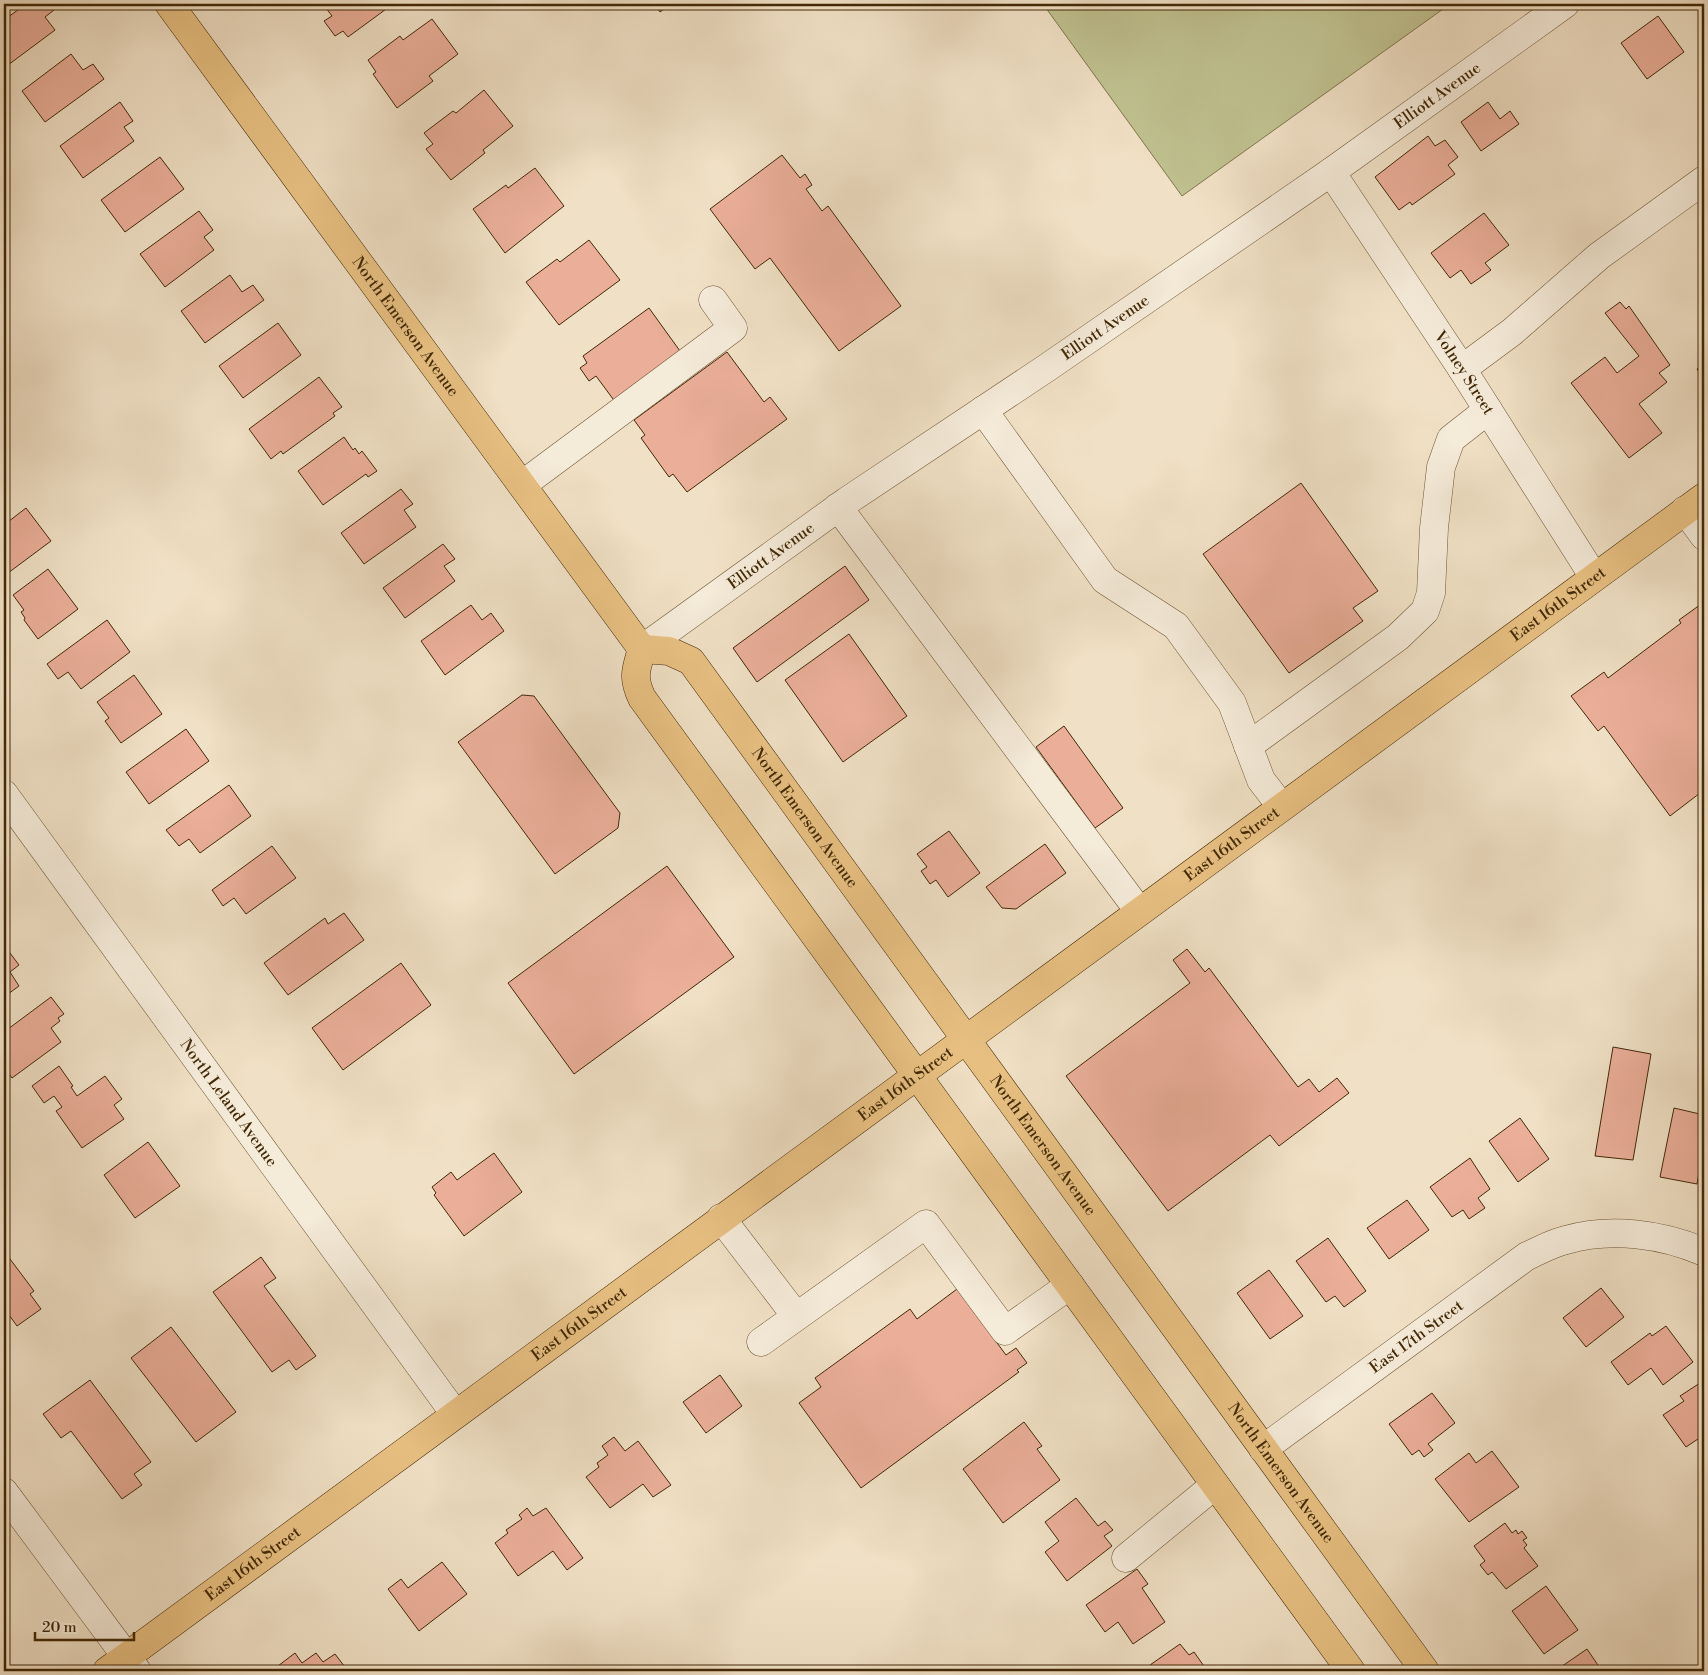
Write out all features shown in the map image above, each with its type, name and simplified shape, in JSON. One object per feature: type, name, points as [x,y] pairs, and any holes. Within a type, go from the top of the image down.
[{"type":"main road","name":"North Emerson Avenue","points":[[176,6],[642,649],[669,650],[690,661],[1425,1671]]},
{"type":"main road","name":"East 16th Street","points":[[123,1666],[455,1414],[720,1218],[1695,504]]},
{"type":"main road","points":[[642,649],[634,674],[635,685],[642,698],[1351,1671]]},
{"type":"street","name":"Elliott Avenue","points":[[642,649],[838,507],[984,410],[1331,172],[1565,4]]},
{"type":"street","name":"Volney Street","points":[[1331,172],[1462,369],[1594,577]]},
{"type":"street","points":[[1462,369],[1512,332],[1599,256],[1704,180]]},
{"type":"street","points":[[522,485],[733,328],[713,300]]},
{"type":"street","points":[[984,410],[1105,580],[1176,626],[1232,703],[1261,780],[1281,806]]},
{"type":"street","points":[[1248,746],[1398,637],[1425,611],[1430,594],[1441,467],[1452,439],[1488,410]]},
{"type":"street","points":[[1695,504],[1704,536]]},
{"type":"street","points":[[838,507],[1139,911]]},
{"type":"street","name":"North Leland Avenue","points":[[4,794],[455,1414]]},
{"type":"street","points":[[720,1218],[796,1316]]},
{"type":"street","points":[[761,1342],[926,1224],[1005,1331],[1070,1285]]},
{"type":"street","name":"East 17th Street","points":[[1263,1449],[1527,1256],[1588,1234],[1627,1234],[1671,1240],[1704,1252]]},
{"type":"street","points":[[1126,1558],[1215,1485]]},
{"type":"street","points":[[4,1492],[123,1666]]},
{"type":"green space","points":[[1043,4],[1450,4],[1182,196]]},
{"type":"building","points":[[26,4],[50,4],[54,10],[45,17],[55,30],[4,68],[4,20]]},
{"type":"building","points":[[323,4],[393,4],[348,37],[343,31],[335,36],[324,21],[332,16]]},
{"type":"building","points":[[654,4],[671,4],[660,12]]},
{"type":"building","points":[[1658,16],[1684,52],[1647,79],[1621,43]]},
{"type":"building","points":[[432,19],[458,54],[429,76],[433,81],[397,108],[373,74],[376,72],[368,60],[400,36],[403,40]]},
{"type":"building","points":[[71,54],[83,70],[93,64],[104,79],[45,122],[22,91]]},
{"type":"building","points":[[484,90],[513,126],[483,150],[485,153],[451,180],[426,149],[433,144],[424,133],[453,111],[456,113]]},
{"type":"building","points":[[120,102],[133,121],[124,127],[134,141],[83,178],[60,146]]},
{"type":"building","points":[[1488,102],[1500,119],[1510,111],[1519,124],[1481,151],[1461,122]]},
{"type":"building","points":[[1428,136],[1435,146],[1445,140],[1458,157],[1448,165],[1455,174],[1412,205],[1410,202],[1399,210],[1375,177]]},
{"type":"building","points":[[782,155],[800,178],[805,174],[812,185],[806,189],[822,211],[828,206],[901,306],[839,351],[770,258],[755,269],[710,209]]},
{"type":"building","points":[[160,157],[184,189],[125,232],[101,200]]},
{"type":"building","points":[[535,168],[564,206],[505,253],[473,209],[506,185],[508,188]]},
{"type":"building","points":[[199,211],[213,230],[204,237],[214,250],[165,287],[140,254]]},
{"type":"building","points":[[1484,213],[1509,245],[1485,263],[1491,270],[1471,284],[1461,270],[1450,278],[1431,253]]},
{"type":"building","points":[[589,240],[620,280],[559,325],[526,282],[557,259],[560,262]]},
{"type":"building","points":[[230,275],[242,292],[253,285],[264,300],[205,343],[181,311]]},
{"type":"building","points":[[1620,302],[1626,309],[1629,306],[1670,365],[1659,373],[1667,382],[1639,404],[1662,433],[1629,458],[1571,383],[1605,357],[1617,373],[1639,356],[1605,313]]},
{"type":"building","points":[[649,308],[680,351],[616,403],[596,376],[589,381],[580,368],[587,363],[583,356]]},
{"type":"building","points":[[278,323],[301,355],[243,398],[219,366]]},
{"type":"building","points":[[727,352],[764,402],[770,397],[787,419],[687,492],[673,474],[669,477],[641,438],[645,435],[634,420]]},
{"type":"building","points":[[1704,364],[1704,380],[1697,369]]},
{"type":"building","points":[[319,377],[342,407],[333,413],[335,416],[283,454],[281,451],[271,459],[249,429]]},
{"type":"building","points":[[344,437],[353,450],[355,448],[359,454],[362,451],[377,471],[368,477],[366,474],[323,505],[298,471]]},
{"type":"building","points":[[4,478],[10,486],[4,491]]},
{"type":"building","points":[[1301,483],[1378,591],[1353,608],[1363,621],[1289,673],[1203,554]]},
{"type":"building","points":[[401,489],[413,504],[404,510],[416,527],[364,564],[341,533]]},
{"type":"building","points":[[26,508],[51,541],[4,576],[4,525]]},
{"type":"building","points":[[443,544],[455,559],[444,566],[455,581],[405,618],[383,588]]},
{"type":"building","points":[[845,566],[869,600],[757,682],[733,648]]},
{"type":"building","points":[[48,569],[78,609],[38,639],[24,620],[25,618],[21,612],[24,610],[13,595]]},
{"type":"building","points":[[1704,602],[1704,790],[1670,816],[1604,726],[1598,731],[1571,696],[1604,672],[1608,678],[1681,623],[1679,620]]},
{"type":"building","points":[[471,605],[482,620],[491,613],[504,631],[445,675],[421,641]]},
{"type":"building","points":[[107,620],[130,652],[81,689],[68,672],[58,679],[47,664]]},
{"type":"building","points":[[849,634],[907,716],[843,762],[785,680]]},
{"type":"building","points":[[134,675],[162,714],[121,743],[105,721],[109,718],[97,702]]},
{"type":"building","points":[[522,695],[534,696],[620,813],[618,828],[555,874],[458,742]]},
{"type":"building","points":[[1064,726],[1123,808],[1095,828],[1036,747]]},
{"type":"building","points":[[186,729],[209,761],[149,804],[126,772]]},
{"type":"building","points":[[229,785],[251,816],[200,853],[189,839],[179,846],[166,830]]},
{"type":"building","points":[[949,831],[980,873],[948,897],[936,880],[930,884],[921,871],[927,867],[917,854]]},
{"type":"building","points":[[1045,844],[1066,873],[1016,909],[1002,908],[986,887]]},
{"type":"building","points":[[272,846],[296,878],[246,914],[234,898],[223,906],[212,890]]},
{"type":"building","points":[[667,866],[734,957],[574,1074],[508,983]]},
{"type":"building","points":[[344,913],[364,940],[288,995],[264,963],[325,918],[328,924]]},
{"type":"building","points":[[7,949],[19,965],[10,972],[19,986],[4,997],[4,951]]},
{"type":"building","points":[[1187,949],[1205,972],[1209,968],[1298,1087],[1309,1079],[1319,1092],[1337,1078],[1349,1093],[1279,1146],[1270,1135],[1168,1211],[1066,1076],[1190,983],[1173,960]]},
{"type":"building","points":[[401,963],[431,1005],[343,1070],[312,1028]]},
{"type":"building","points":[[51,997],[64,1014],[58,1018],[60,1021],[51,1028],[61,1042],[12,1078],[4,1067],[4,1032]]},
{"type":"building","points":[[1613,1047],[1651,1054],[1633,1160],[1595,1156]]},
{"type":"building","points":[[59,1066],[73,1086],[71,1087],[77,1096],[105,1076],[122,1099],[114,1105],[124,1119],[82,1148],[56,1111],[62,1107],[54,1096],[44,1103],[32,1086]]},
{"type":"building","points":[[1674,1108],[1704,1115],[1704,1145],[1697,1184],[1660,1177]]},
{"type":"building","points":[[1520,1118],[1549,1159],[1518,1182],[1489,1141]]},
{"type":"building","points":[[148,1142],[180,1186],[135,1218],[104,1175]]},
{"type":"building","points":[[494,1153],[522,1192],[464,1236],[434,1195],[436,1193],[432,1187],[451,1172],[457,1180]]},
{"type":"building","points":[[1470,1158],[1490,1189],[1478,1198],[1485,1208],[1469,1219],[1463,1210],[1452,1217],[1430,1187]]},
{"type":"building","points":[[1407,1200],[1429,1230],[1389,1259],[1367,1228]]},
{"type":"building","points":[[1328,1238],[1366,1291],[1344,1307],[1335,1296],[1326,1302],[1296,1261]]},
{"type":"building","points":[[4,1251],[34,1291],[30,1294],[41,1309],[17,1326],[4,1308]]},
{"type":"building","points":[[261,1257],[276,1278],[264,1286],[316,1356],[296,1370],[289,1360],[272,1372],[213,1292]]},
{"type":"building","points":[[1269,1270],[1303,1316],[1270,1339],[1237,1293]]},
{"type":"building","points":[[1601,1288],[1624,1317],[1586,1347],[1563,1318]]},
{"type":"building","points":[[957,1289],[1006,1355],[1016,1348],[1027,1363],[1017,1370],[1019,1372],[861,1488],[799,1403],[821,1387],[815,1378],[910,1309],[917,1319]]},
{"type":"building","points":[[1666,1326],[1693,1362],[1663,1385],[1651,1368],[1628,1385],[1611,1362],[1650,1333],[1652,1336]]},
{"type":"building","points":[[171,1327],[236,1412],[196,1442],[131,1358]]},
{"type":"building","points":[[720,1375],[742,1406],[706,1433],[683,1402]]},
{"type":"building","points":[[90,1380],[151,1462],[134,1474],[142,1485],[122,1499],[71,1431],[61,1438],[43,1414]]},
{"type":"building","points":[[1700,1383],[1704,1387],[1704,1435],[1686,1447],[1663,1415],[1684,1401],[1680,1396]]},
{"type":"building","points":[[1432,1393],[1455,1423],[1428,1444],[1433,1450],[1424,1457],[1419,1450],[1412,1455],[1389,1424]]},
{"type":"building","points":[[1024,1422],[1042,1446],[1037,1449],[1060,1480],[1003,1523],[963,1469]]},
{"type":"building","points":[[614,1437],[625,1451],[638,1441],[671,1485],[653,1497],[643,1484],[610,1508],[586,1477],[599,1467],[597,1463],[608,1455],[602,1446]]},
{"type":"building","points":[[1492,1451],[1519,1487],[1469,1522],[1435,1479],[1469,1453],[1476,1463]]},
{"type":"building","points":[[1076,1498],[1098,1526],[1105,1521],[1113,1530],[1104,1536],[1112,1546],[1067,1581],[1045,1552],[1059,1541],[1045,1522]]},
{"type":"building","points":[[527,1508],[533,1516],[546,1508],[583,1558],[567,1570],[553,1551],[518,1576],[495,1543],[508,1533],[506,1530],[522,1519],[519,1515]]},
{"type":"building","points":[[1505,1523],[1512,1533],[1516,1530],[1518,1534],[1522,1531],[1527,1538],[1523,1540],[1527,1545],[1524,1548],[1538,1566],[1506,1589],[1492,1572],[1488,1575],[1480,1565],[1485,1561],[1474,1546]]},
{"type":"building","points":[[442,1562],[467,1594],[419,1631],[388,1589],[401,1579],[408,1588]]},
{"type":"building","points":[[1137,1569],[1148,1584],[1142,1588],[1165,1622],[1133,1644],[1118,1622],[1105,1632],[1086,1605]]},
{"type":"building","points":[[1546,1586],[1578,1630],[1544,1654],[1512,1611]]},
{"type":"building","points":[[1180,1644],[1189,1655],[1194,1652],[1206,1669],[1204,1671],[1154,1671],[1150,1665]]},
{"type":"building","points":[[1587,1649],[1602,1671],[1555,1671]]},
{"type":"building","points":[[295,1653],[302,1663],[316,1653],[323,1662],[335,1654],[348,1671],[276,1671],[274,1669]]}]
